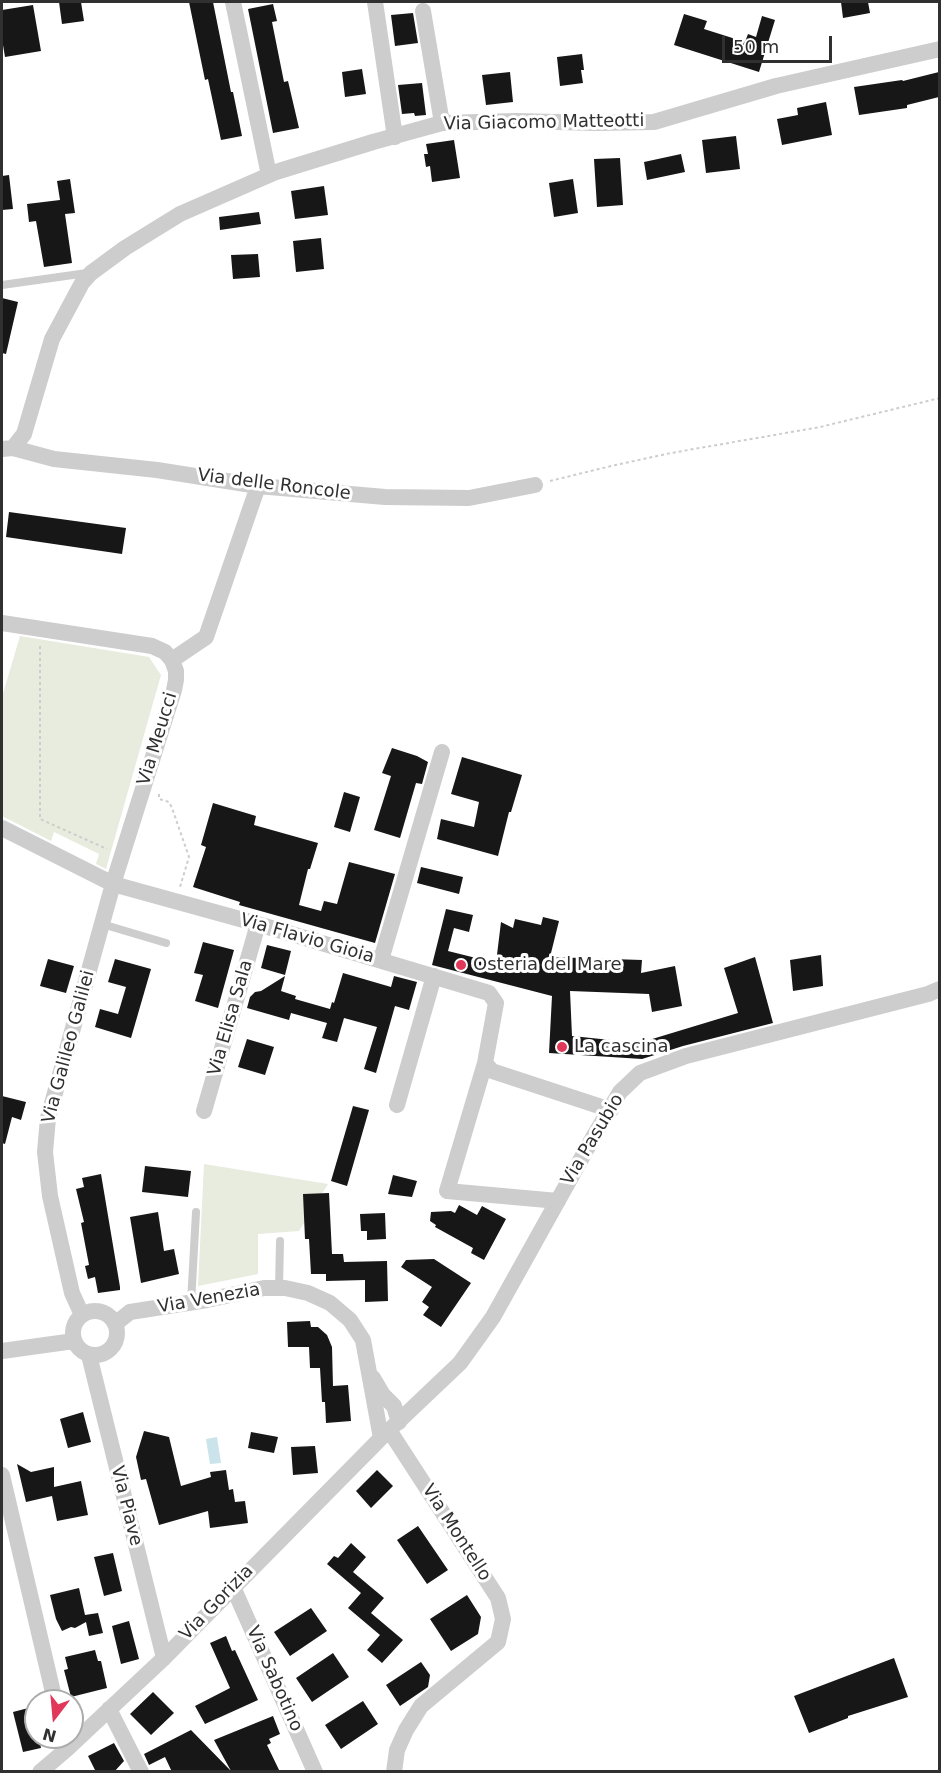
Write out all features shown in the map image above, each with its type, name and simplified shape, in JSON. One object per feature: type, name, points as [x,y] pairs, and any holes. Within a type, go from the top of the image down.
[{"type":"street","points":[[233,2],[269,175]]},
{"type":"street","points":[[375,2],[395,137]]},
{"type":"street","points":[[423,11],[442,123]]},
{"type":"street","name":"Via Giacomo Matteotti","points":[[7,448],[24,434],[52,339],[82,283],[91,273],[124,248],[180,214],[269,175],[442,123],[654,122],[776,86],[939,49]]},
{"type":"street","name":"Via delle Roncole","points":[[7,448],[54,459],[157,470],[258,486],[385,497],[469,498],[535,485]]},
{"type":"street","points":[[2,622],[152,646],[165,652],[172,660],[207,637],[258,486]]},
{"type":"street","name":"Via Meucci","points":[[113,884],[174,690],[176,671],[172,660]]},
{"type":"street","points":[[381,960],[442,752]]},
{"type":"street","name":"Via Flavio Gioia","points":[[2,828],[113,884],[258,924],[489,993],[496,1004],[485,1063]]},
{"type":"street","name":"Via Galileo Galilei","points":[[82,1315],[72,1293],[50,1196],[45,1152],[48,1118],[113,884]]},
{"type":"street","name":"Via Elisa Sala","points":[[204,1111],[258,924]]},
{"type":"street","points":[[397,1106],[434,976]]},
{"type":"street","name":"Via Pasubio","points":[[389,1430],[460,1363],[493,1317],[620,1092],[640,1074],[686,1056],[928,994],[939,989]]},
{"type":"street","points":[[485,1063],[492,1071],[610,1110]]},
{"type":"street","points":[[485,1063],[447,1191],[558,1201]]},
{"type":"street","name":"Via Venezia","points":[[115,1324],[130,1312],[191,1303],[264,1288],[308,1293],[330,1303],[350,1320],[363,1340],[369,1372],[389,1430]]},
{"type":"street","points":[[97,1311],[105,1313],[115,1324],[116,1340],[106,1352],[96,1355],[89,1354],[78,1347],[74,1341],[73,1328],[82,1315],[97,1311]]},
{"type":"street","points":[[2,1351],[74,1341]]},
{"type":"street","name":"Via Piave","points":[[89,1354],[164,1658]]},
{"type":"street","name":"Via Venezia","points":[[369,1372],[383,1395],[394,1406],[389,1430]]},
{"type":"street","name":"Via Gorizia","points":[[84,1728],[109,1709],[164,1658],[389,1430]]},
{"type":"street","name":"Via Montello","points":[[389,1430],[498,1598],[504,1619],[498,1642],[421,1706],[406,1730],[398,1750],[394,1772]]},
{"type":"street","points":[[2,1475],[52,1689]]},
{"type":"street","name":"Via Sabotino","points":[[233,1587],[315,1772]]},
{"type":"street","points":[[109,1709],[141,1772]]},
{"type":"street","name":"Via Gorizia","points":[[40,1772],[60,1749]]},
{"type":"lane","points":[[2,285],[91,273]]},
{"type":"lane","points":[[102,924],[166,943]]},
{"type":"lane","points":[[191,1303],[196,1212]]},
{"type":"lane","points":[[279,1288],[280,1241]]},
{"type":"path","points":[[535,485],[611,465],[820,427],[939,398]]},
{"type":"path","points":[[40,637],[40,819],[122,856]]},
{"type":"path","points":[[159,792],[159,799],[169,802],[172,808],[189,857],[176,901]]},
{"type":"shaded area","points":[[20,636],[149,657],[161,675],[106,869],[96,864],[99,854],[54,832],[51,841],[2,816],[2,697]]},
{"type":"shaded area","points":[[204,1164],[328,1184],[299,1231],[258,1234],[258,1274],[198,1286]]},
{"type":"water","points":[[217,1437],[221,1463],[210,1464],[206,1439]]},
{"type":"building","points":[[59,2],[81,2],[84,21],[62,24]]},
{"type":"building","points":[[189,2],[213,2],[242,136],[221,140],[208,79],[205,80]]},
{"type":"building","points":[[841,2],[868,2],[870,13],[843,18]]},
{"type":"building","points":[[273,4],[277,21],[272,22],[284,82],[288,81],[299,128],[273,133],[248,9]]},
{"type":"building","points":[[33,5],[41,51],[5,57],[2,39],[2,10]]},
{"type":"building","points":[[413,13],[418,43],[395,46],[391,15]]},
{"type":"building","points":[[684,14],[707,21],[704,29],[745,42],[748,34],[756,37],[762,16],[775,20],[759,72],[674,45]]},
{"type":"building","points":[[582,54],[583,83],[560,86],[557,57]]},
{"type":"building","points":[[362,69],[366,94],[345,97],[342,72]]},
{"type":"building","points":[[510,72],[513,102],[486,105],[482,75]]},
{"type":"building","points":[[939,72],[939,97],[907,105],[907,108],[859,115],[854,87],[903,81]]},
{"type":"building","points":[[422,83],[426,115],[402,114],[398,85]]},
{"type":"building","points":[[826,102],[832,135],[782,145],[777,119],[798,115],[797,108]]},
{"type":"building","points":[[736,136],[740,169],[706,173],[702,140]]},
{"type":"building","points":[[454,140],[460,178],[432,182],[430,166],[426,167],[424,154],[428,154],[426,144]]},
{"type":"building","points":[[681,154],[685,172],[647,180],[644,162]]},
{"type":"building","points":[[620,158],[623,205],[597,207],[594,159]]},
{"type":"building","points":[[9,175],[13,209],[2,210],[2,176]]},
{"type":"building","points":[[70,179],[75,213],[65,214],[72,263],[44,267],[36,221],[29,222],[27,204],[60,200],[57,181]]},
{"type":"building","points":[[573,179],[578,213],[554,217],[549,183]]},
{"type":"building","points":[[324,186],[328,215],[295,219],[291,191]]},
{"type":"building","points":[[259,212],[261,224],[220,230],[219,217]]},
{"type":"building","points":[[321,238],[324,269],[296,272],[293,241]]},
{"type":"building","points":[[258,254],[260,277],[233,279],[231,255]]},
{"type":"building","points":[[2,298],[18,302],[6,354],[2,353]]},
{"type":"building","points":[[9,512],[126,528],[122,554],[6,537]]},
{"type":"building","points":[[392,748],[428,762],[422,784],[416,783],[400,838],[374,830],[391,776],[382,773]]},
{"type":"building","points":[[462,757],[522,775],[511,812],[509,812],[498,856],[437,839],[441,819],[474,827],[479,802],[451,794]]},
{"type":"building","points":[[344,792],[360,797],[350,832],[334,827]]},
{"type":"building","points":[[213,803],[256,816],[254,825],[318,843],[310,869],[308,869],[299,905],[321,911],[324,901],[337,904],[349,862],[395,874],[375,943],[239,905],[240,902],[193,887],[206,847],[201,845]]},
{"type":"building","points":[[421,867],[463,877],[459,894],[417,883]]},
{"type":"building","points":[[446,909],[473,915],[469,932],[454,928],[448,951],[496,963],[501,922],[513,928],[515,919],[541,925],[543,917],[559,921],[550,957],[642,960],[641,973],[675,966],[682,1006],[652,1012],[649,994],[570,991],[572,1036],[639,1043],[738,1013],[724,968],[755,957],[773,1023],[642,1059],[549,1053],[552,996],[432,965]]},
{"type":"building","points":[[203,942],[234,950],[218,1008],[195,1001],[203,975],[194,973]]},
{"type":"building","points":[[267,945],[291,951],[285,975],[261,968]]},
{"type":"building","points":[[821,955],[823,986],[793,991],[790,960]]},
{"type":"building","points":[[48,959],[74,966],[66,993],[40,986]]},
{"type":"building","points":[[115,959],[151,969],[131,1038],[95,1027],[100,1009],[118,1014],[126,987],[108,982]]},
{"type":"building","points":[[343,973],[391,987],[394,976],[417,982],[409,1010],[395,1006],[376,1073],[364,1069],[377,1027],[344,1018],[337,1042],[322,1038],[327,1023],[291,1013],[289,1020],[247,1008],[250,997],[255,992],[261,991],[285,976],[281,991],[296,996],[295,999],[330,1009]]},
{"type":"building","points":[[247,1039],[274,1047],[265,1075],[238,1067]]},
{"type":"building","points":[[2,1096],[26,1102],[21,1120],[12,1117],[5,1144],[2,1143]]},
{"type":"building","points":[[353,1106],[369,1110],[347,1186],[331,1181]]},
{"type":"building","points":[[145,1166],[191,1171],[188,1197],[142,1192]]},
{"type":"building","points":[[101,1174],[120,1290],[98,1293],[95,1277],[88,1279],[85,1266],[89,1265],[81,1223],[84,1222],[76,1189],[84,1187],[82,1178]]},
{"type":"building","points":[[393,1175],[417,1181],[412,1197],[388,1194]]},
{"type":"building","points":[[329,1193],[332,1254],[343,1254],[344,1262],[387,1261],[388,1301],[365,1302],[365,1280],[326,1281],[326,1274],[311,1274],[309,1239],[305,1239],[303,1194]]},
{"type":"building","points":[[459,1205],[477,1215],[482,1206],[506,1219],[484,1260],[471,1253],[473,1248],[435,1227],[436,1225],[430,1221],[431,1212],[451,1211],[455,1213]]},
{"type":"building","points":[[158,1212],[164,1251],[174,1249],[179,1274],[141,1283],[130,1217]]},
{"type":"building","points":[[385,1213],[386,1239],[367,1240],[367,1231],[361,1231],[360,1214]]},
{"type":"building","points":[[434,1259],[471,1283],[441,1327],[423,1315],[429,1307],[422,1302],[432,1287],[401,1267],[406,1260]]},
{"type":"building","points":[[310,1321],[311,1327],[318,1327],[327,1335],[332,1347],[333,1386],[348,1385],[351,1421],[326,1423],[320,1368],[310,1368],[309,1347],[288,1347],[287,1322]]},
{"type":"building","points":[[83,1412],[91,1442],[68,1448],[60,1419]]},
{"type":"building","points":[[144,1431],[169,1437],[181,1486],[211,1477],[210,1472],[226,1470],[229,1490],[233,1489],[235,1502],[245,1501],[248,1523],[210,1528],[208,1511],[159,1525],[146,1479],[141,1480],[136,1457]]},
{"type":"building","points":[[251,1432],[278,1437],[274,1453],[248,1448]]},
{"type":"building","points":[[315,1446],[318,1473],[293,1475],[291,1447]]},
{"type":"building","points":[[17,1464],[31,1472],[54,1467],[54,1487],[81,1481],[88,1515],[57,1521],[52,1496],[26,1502]]},
{"type":"building","points":[[377,1470],[393,1486],[371,1508],[356,1491]]},
{"type":"building","points":[[418,1526],[448,1570],[427,1584],[397,1540]]},
{"type":"building","points":[[351,1543],[366,1557],[353,1572],[384,1598],[371,1613],[403,1640],[382,1663],[367,1650],[380,1635],[348,1608],[361,1593],[327,1564],[334,1556],[338,1558]]},
{"type":"building","points":[[113,1553],[122,1591],[104,1596],[94,1557]]},
{"type":"building","points":[[79,1588],[85,1615],[98,1613],[103,1633],[89,1636],[86,1622],[62,1631],[56,1619],[50,1595]]},
{"type":"building","points":[[467,1595],[481,1617],[478,1634],[451,1651],[430,1619]]},
{"type":"building","points":[[311,1608],[327,1631],[290,1656],[274,1632]]},
{"type":"building","points":[[129,1621],[139,1659],[121,1664],[112,1626]]},
{"type":"building","points":[[226,1636],[258,1700],[205,1724],[195,1706],[230,1688],[210,1643]]},
{"type":"building","points":[[95,1650],[98,1661],[101,1661],[107,1688],[84,1694],[84,1689],[69,1689],[64,1670],[68,1669],[65,1657]]},
{"type":"building","points":[[333,1653],[349,1677],[312,1702],[296,1678]]},
{"type":"building","points":[[894,1658],[908,1697],[848,1716],[848,1718],[809,1733],[794,1696]]},
{"type":"building","points":[[421,1662],[430,1675],[428,1687],[400,1706],[386,1685]]},
{"type":"building","points":[[153,1692],[174,1713],[151,1735],[130,1714]]},
{"type":"building","points":[[363,1701],[378,1724],[341,1749],[325,1725]]},
{"type":"building","points":[[24,1709],[24,1749],[36,1749],[23,1752],[13,1712]]},
{"type":"building","points":[[273,1716],[280,1734],[269,1739],[271,1743],[267,1745],[280,1772],[172,1772],[165,1757],[149,1765],[144,1754],[191,1730],[231,1771],[214,1740]]},
{"type":"building","points":[[114,1743],[124,1761],[114,1772],[96,1772],[88,1756]]},
{"type":"place","name":"Osteria del Mare","points":[[461,965]]},
{"type":"place","name":"La cascina","points":[[562,1047]]}]
